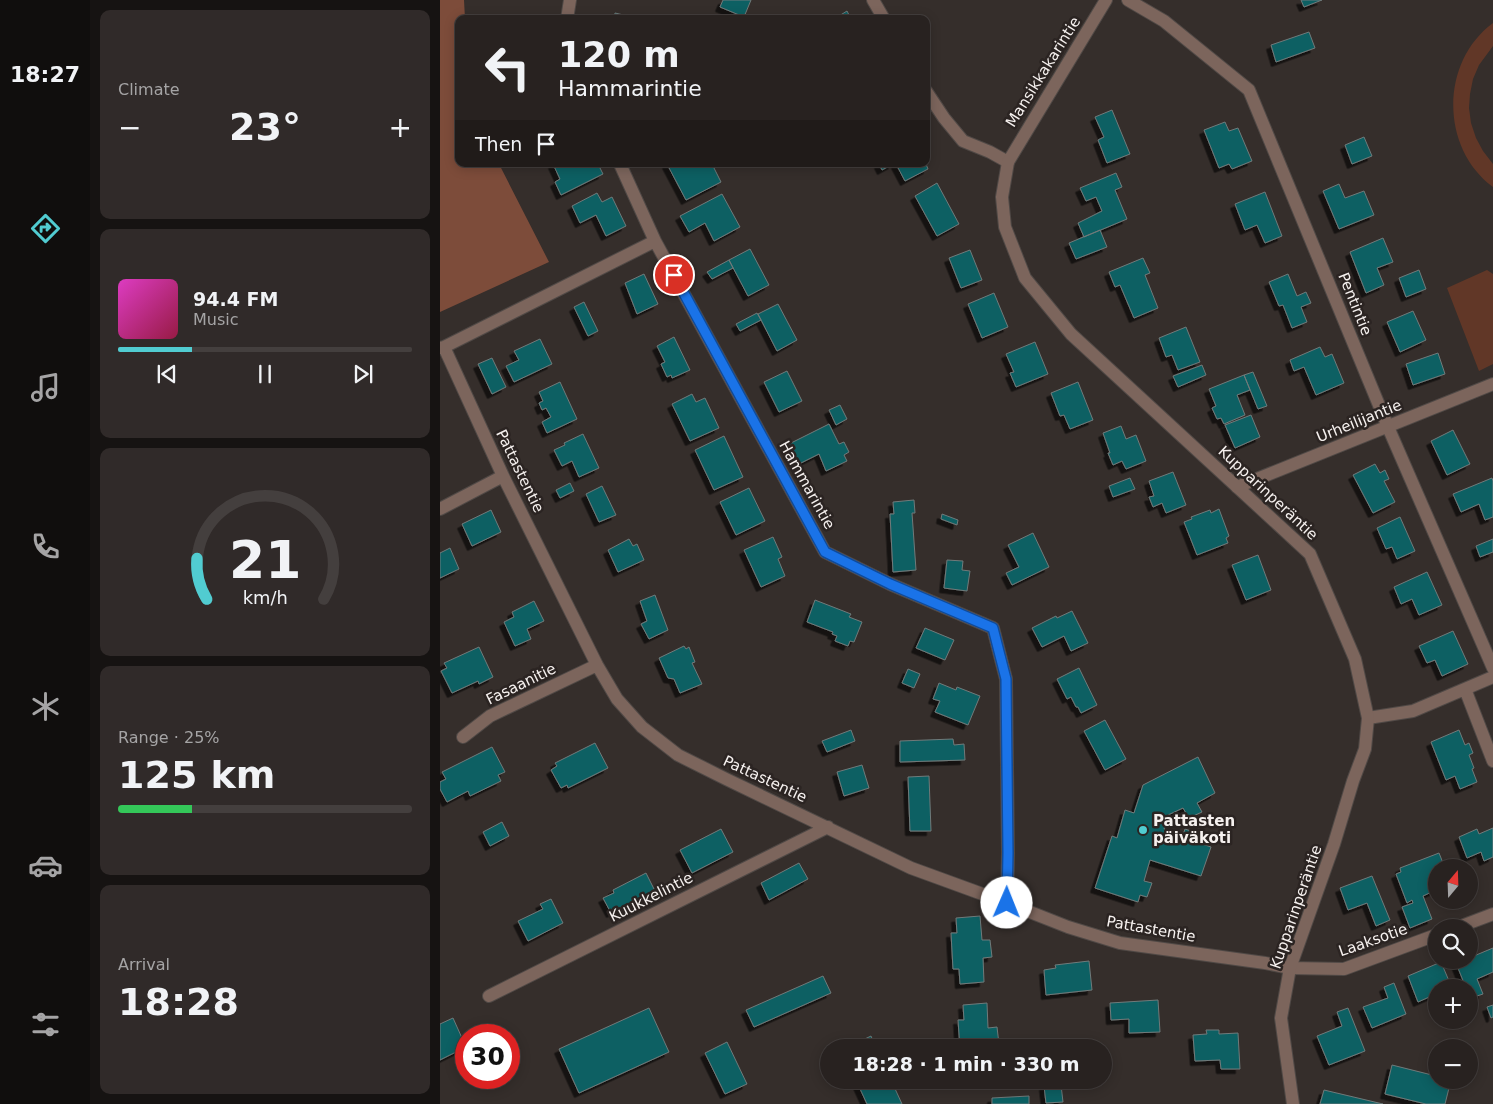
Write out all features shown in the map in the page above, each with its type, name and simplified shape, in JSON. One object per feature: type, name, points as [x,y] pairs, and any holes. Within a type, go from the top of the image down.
[{"type":"street","points":[[568,15],[570,0]]},
{"type":"street","points":[[873,0],[882,15]]},
{"type":"street","name":"Mansikkakarintie","points":[[1008,162],[1106,0]]},
{"type":"street","name":"Pentintie","points":[[1128,0],[1164,21],[1249,90],[1388,427],[1493,668]]},
{"type":"street","points":[[930,97],[944,118],[964,141],[1008,162]]},
{"type":"street","name":"Kupparinperäntie","points":[[1008,162],[1002,197],[1005,227],[1025,278],[1071,334],[1310,554],[1355,659],[1368,718],[1365,749],[1290,968],[1281,1018],[1293,1104]]},
{"type":"street","points":[[442,348],[655,241],[621,167]]},
{"type":"street","name":"Hammarintie","points":[[655,241],[825,552],[890,584],[993,628],[1006,679],[1007,903]]},
{"type":"street","name":"Pattastentie","points":[[442,348],[597,665],[617,699],[642,727],[678,754],[911,868],[1068,927],[1120,943],[1290,968]]},
{"type":"street","name":"Urheilijantie","points":[[1237,487],[1493,384]]},
{"type":"street","points":[[440,509],[503,476]]},
{"type":"street","name":"Fasaanitie","points":[[463,737],[490,716],[597,665]]},
{"type":"street","points":[[1368,718],[1413,711],[1493,677]]},
{"type":"street","points":[[1465,689],[1493,761]]},
{"type":"street","name":"Kuukkelintie","points":[[489,996],[828,827]]},
{"type":"street","points":[[1478,920],[1493,914]]},
{"type":"street","name":"Laaksotie","points":[[1290,968],[1344,969],[1428,938]]},
{"type":"shaded area","points":[[440,0],[464,0],[465,15],[455,15],[455,167],[501,167],[549,262],[440,312]]},
{"type":"shaded area","points":[[1493,23],[1493,46],[1479,65],[1473,79],[1469,108],[1476,138],[1493,164],[1493,187],[1476,170],[1463,150],[1456,128],[1453,105],[1456,82],[1463,60],[1476,40]]},
{"type":"shaded area","points":[[1487,270],[1493,274],[1493,364],[1479,371],[1447,288]]},
{"type":"building","points":[[723,0],[751,0],[745,15],[739,15],[720,7]]},
{"type":"building","points":[[1301,0],[1322,0],[1304,7]]},
{"type":"building","points":[[847,11],[849,15],[840,15]]},
{"type":"building","points":[[1309,32],[1315,48],[1276,62],[1271,45]]},
{"type":"building","points":[[1112,110],[1130,154],[1107,163],[1098,140],[1104,137],[1095,117]]},
{"type":"building","points":[[1225,122],[1229,131],[1238,128],[1252,161],[1232,169],[1229,164],[1219,168],[1204,130]]},
{"type":"building","points":[[1364,137],[1372,156],[1352,164],[1345,145]]},
{"type":"building","points":[[554,167],[600,167],[603,174],[561,195],[555,182],[560,179]]},
{"type":"building","points":[[669,167],[714,167],[721,182],[686,200]]},
{"type":"building","points":[[898,167],[927,167],[928,169],[905,181]]},
{"type":"building","points":[[1116,173],[1122,187],[1115,190],[1127,219],[1084,237],[1078,223],[1102,211],[1096,197],[1086,201],[1080,188]]},
{"type":"building","points":[[937,183],[959,224],[937,236],[915,196]]},
{"type":"building","points":[[1339,184],[1345,198],[1364,191],[1374,215],[1339,229],[1323,191]]},
{"type":"building","points":[[1265,192],[1282,236],[1265,243],[1257,225],[1245,230],[1235,204]]},
{"type":"building","points":[[597,193],[602,202],[612,197],[626,226],[606,236],[596,215],[580,223],[572,206]]},
{"type":"building","points":[[722,194],[740,227],[714,241],[705,223],[689,232],[680,216]]},
{"type":"building","points":[[1100,230],[1107,247],[1076,259],[1069,243]]},
{"type":"building","points":[[1383,238],[1393,262],[1377,268],[1384,285],[1366,293],[1350,252]]},
{"type":"building","points":[[750,249],[769,285],[748,296],[729,260]]},
{"type":"building","points":[[970,250],[982,280],[961,288],[949,258]]},
{"type":"building","points":[[1143,258],[1150,273],[1145,275],[1158,308],[1134,318],[1120,285],[1115,287],[1109,272]]},
{"type":"building","points":[[729,260],[733,268],[712,279],[707,272]]},
{"type":"building","points":[[1419,270],[1426,289],[1406,297],[1399,278]]},
{"type":"building","points":[[644,274],[658,304],[637,314],[625,283]]},
{"type":"building","points":[[1288,274],[1297,296],[1306,292],[1311,303],[1301,307],[1307,322],[1292,328],[1283,305],[1279,306],[1269,282]]},
{"type":"building","points":[[994,293],[1008,327],[982,338],[968,304]]},
{"type":"building","points":[[584,302],[598,331],[588,336],[574,307]]},
{"type":"building","points":[[778,304],[797,340],[777,351],[758,314]]},
{"type":"building","points":[[1413,311],[1426,340],[1400,352],[1387,322]]},
{"type":"building","points":[[757,313],[761,320],[740,331],[736,324]]},
{"type":"building","points":[[1186,327],[1200,362],[1178,370],[1172,355],[1166,357],[1159,338]]},
{"type":"building","points":[[674,337],[690,370],[672,378],[671,375],[667,377],[661,364],[665,362],[657,346]]},
{"type":"building","points":[[540,339],[552,364],[514,382],[506,366],[519,360],[514,351]]},
{"type":"building","points":[[1035,342],[1048,374],[1016,387],[1010,373],[1014,372],[1006,354]]},
{"type":"building","points":[[1320,347],[1325,357],[1332,354],[1344,383],[1316,395],[1304,367],[1294,371],[1290,360]]},
{"type":"building","points":[[1438,353],[1445,374],[1413,385],[1406,364]]},
{"type":"building","points":[[492,358],[506,387],[492,394],[478,364]]},
{"type":"building","points":[[1202,365],[1206,375],[1178,387],[1173,376]]},
{"type":"building","points":[[787,371],[802,401],[779,412],[764,382]]},
{"type":"building","points":[[1253,372],[1267,406],[1258,409],[1244,375]]},
{"type":"building","points":[[1244,375],[1250,390],[1237,395],[1245,415],[1224,424],[1221,418],[1217,419],[1212,408],[1216,406],[1209,389]]},
{"type":"building","points":[[560,382],[577,419],[547,433],[542,422],[551,417],[546,408],[542,410],[539,403],[543,401],[539,392]]},
{"type":"building","points":[[1078,382],[1093,420],[1070,429],[1064,415],[1060,416],[1051,393]]},
{"type":"building","points":[[692,394],[696,402],[705,398],[719,428],[690,441],[672,404]]},
{"type":"building","points":[[840,405],[847,419],[836,425],[829,410]]},
{"type":"building","points":[[1251,415],[1260,437],[1235,448],[1225,425]]},
{"type":"building","points":[[829,424],[839,444],[844,442],[849,452],[844,455],[847,461],[826,471],[819,454],[799,464],[789,444]]},
{"type":"building","points":[[1121,426],[1126,439],[1136,435],[1146,461],[1126,469],[1122,461],[1113,465],[1103,433]]},
{"type":"building","points":[[1453,430],[1470,464],[1447,475],[1431,441]]},
{"type":"building","points":[[583,434],[599,468],[579,477],[572,461],[562,466],[554,450]]},
{"type":"building","points":[[724,436],[743,477],[714,490],[695,450]]},
{"type":"building","points":[[1375,464],[1380,473],[1385,470],[1389,479],[1384,481],[1395,502],[1373,513],[1353,475]]},
{"type":"building","points":[[1173,472],[1186,505],[1166,513],[1162,503],[1153,507],[1149,497],[1154,496],[1149,481]]},
{"type":"building","points":[[1130,478],[1135,489],[1113,497],[1109,486]]},
{"type":"building","points":[[1492,478],[1493,517],[1485,520],[1479,504],[1461,512],[1453,494]]},
{"type":"building","points":[[570,483],[574,491],[560,498],[556,490]]},
{"type":"building","points":[[602,486],[616,515],[599,522],[586,494]]},
{"type":"building","points":[[749,488],[765,521],[736,535],[720,502]]},
{"type":"building","points":[[914,500],[915,513],[912,513],[916,570],[893,572],[890,514],[894,514],[893,502]]},
{"type":"building","points":[[1219,509],[1229,536],[1226,538],[1228,543],[1197,555],[1184,522],[1192,519],[1191,517],[1210,510],[1211,513]]},
{"type":"building","points":[[491,510],[501,532],[472,546],[462,524]]},
{"type":"building","points":[[942,514],[958,520],[957,525],[941,519]]},
{"type":"building","points":[[1400,517],[1415,551],[1397,559],[1392,547],[1386,549],[1377,528]]},
{"type":"building","points":[[1033,533],[1049,567],[1012,585],[1006,573],[1019,567],[1008,545]]},
{"type":"building","points":[[773,537],[782,557],[778,559],[785,576],[761,587],[744,550]]},
{"type":"building","points":[[629,539],[633,546],[637,544],[644,560],[618,572],[608,550]]},
{"type":"building","points":[[1493,539],[1493,552],[1480,557],[1476,546]]},
{"type":"building","points":[[450,548],[459,569],[440,578],[440,553]]},
{"type":"building","points":[[1258,555],[1271,590],[1246,600],[1232,565]]},
{"type":"building","points":[[947,560],[963,561],[962,570],[970,571],[967,591],[944,588]]},
{"type":"building","points":[[1427,572],[1442,605],[1419,615],[1412,599],[1401,604],[1394,587]]},
{"type":"building","points":[[655,595],[668,630],[649,639],[641,624],[647,621],[640,601]]},
{"type":"building","points":[[815,600],[851,614],[849,617],[862,622],[854,642],[850,641],[848,646],[835,641],[837,636],[832,634],[833,632],[807,622]]},
{"type":"building","points":[[534,601],[544,621],[527,629],[531,639],[515,646],[504,622],[514,617],[512,612]]},
{"type":"building","points":[[1072,611],[1088,643],[1071,651],[1064,636],[1042,647],[1032,628],[1056,616],[1057,618]]},
{"type":"building","points":[[925,628],[954,640],[945,660],[916,648]]},
{"type":"building","points":[[1453,631],[1468,664],[1442,676],[1435,660],[1427,663],[1419,646]]},
{"type":"building","points":[[684,646],[686,649],[689,647],[695,662],[692,663],[702,684],[680,693],[674,679],[668,678],[659,658]]},
{"type":"building","points":[[479,647],[493,677],[479,684],[478,681],[452,693],[441,671],[447,668],[444,663]]},
{"type":"building","points":[[1079,668],[1097,705],[1081,713],[1071,697],[1067,699],[1057,679]]},
{"type":"building","points":[[908,669],[920,674],[914,688],[902,683]]},
{"type":"building","points":[[939,683],[956,690],[957,687],[980,696],[968,725],[935,712],[940,701],[933,699]]},
{"type":"building","points":[[1105,720],[1126,759],[1105,770],[1084,731]]},
{"type":"building","points":[[851,730],[855,741],[827,752],[822,741]]},
{"type":"building","points":[[1459,730],[1465,745],[1469,743],[1473,753],[1469,755],[1477,782],[1460,789],[1455,776],[1446,780],[1431,742]]},
{"type":"building","points":[[953,739],[954,745],[964,744],[965,760],[900,762],[900,741]]},
{"type":"building","points":[[595,743],[608,768],[568,788],[567,785],[561,788],[551,770],[557,766],[555,763]]},
{"type":"building","points":[[492,747],[505,772],[498,775],[501,781],[470,796],[468,791],[447,802],[440,789],[440,782],[446,779],[442,772]]},
{"type":"building","name":"Pattasten päiväkoti","points":[[1198,757],[1215,793],[1197,803],[1202,812],[1189,818],[1183,808],[1168,815],[1164,829],[1183,835],[1185,829],[1191,831],[1188,839],[1211,847],[1201,876],[1150,860],[1144,881],[1152,883],[1147,897],[1140,895],[1138,902],[1095,888],[1112,836],[1117,838],[1125,810],[1134,813],[1143,785]]},
{"type":"building","points":[[862,765],[869,788],[844,796],[837,772]]},
{"type":"building","points":[[929,776],[931,831],[910,831],[908,777]]},
{"type":"building","points":[[502,822],[509,836],[490,846],[483,832]]},
{"type":"building","points":[[1493,828],[1493,857],[1484,861],[1481,852],[1467,858],[1459,837],[1477,829],[1479,834]]},
{"type":"building","points":[[721,829],[733,852],[692,873],[680,850]]},
{"type":"building","points":[[1439,853],[1441,859],[1428,859],[1428,894],[1423,896],[1432,919],[1428,919],[1410,928],[1402,907],[1413,903],[1412,900],[1407,903],[1396,874],[1401,872],[1400,868]]},
{"type":"building","points":[[799,863],[808,879],[769,900],[761,883]]},
{"type":"building","points":[[646,873],[655,891],[611,913],[603,898],[614,893],[613,890]]},
{"type":"building","points":[[1372,876],[1390,920],[1376,926],[1367,903],[1348,910],[1340,888]]},
{"type":"building","points":[[551,899],[563,923],[528,941],[518,921],[543,909],[540,904]]},
{"type":"building","points":[[980,916],[982,940],[990,940],[992,957],[983,958],[984,982],[960,984],[959,969],[953,969],[951,933],[957,933],[956,918]]},
{"type":"building","points":[[1493,948],[1493,972],[1477,979],[1462,979],[1458,969],[1478,969],[1478,954]]},
{"type":"building","points":[[1089,961],[1092,990],[1046,995],[1044,970],[1056,968],[1055,965]]},
{"type":"building","points":[[1428,968],[1444,969],[1448,979],[1428,979],[1428,998],[1418,1002],[1408,976]]},
{"type":"building","points":[[823,976],[831,993],[754,1027],[746,1010]]},
{"type":"building","points":[[1478,982],[1483,994],[1478,996]]},
{"type":"building","points":[[1394,983],[1406,1014],[1372,1028],[1363,1007],[1388,998],[1384,987]]},
{"type":"building","points":[[1158,1000],[1160,1032],[1129,1033],[1129,1019],[1111,1020],[1110,1003]]},
{"type":"building","points":[[987,1003],[988,1028],[997,1027],[998,1039],[959,1039],[958,1020],[964,1020],[963,1005]]},
{"type":"building","points":[[1493,1005],[1493,1017],[1491,1018],[1487,1007]]},
{"type":"building","points":[[649,1008],[669,1052],[579,1093],[559,1049]]},
{"type":"building","points":[[1348,1008],[1365,1051],[1329,1065],[1317,1036],[1342,1026],[1337,1012]]},
{"type":"building","points":[[453,1018],[456,1024],[455,1052],[440,1060],[440,1024]]},
{"type":"building","points":[[1206,1030],[1219,1030],[1219,1034],[1238,1033],[1240,1069],[1221,1069],[1220,1060],[1195,1061],[1193,1035],[1207,1034]]},
{"type":"building","points":[[727,1042],[747,1084],[725,1094],[705,1053]]},
{"type":"building","points":[[1392,1065],[1428,1074],[1428,1089],[1449,1089],[1445,1104],[1426,1104],[1385,1094]]},
{"type":"building","points":[[860,1089],[895,1089],[902,1104],[867,1104]]},
{"type":"building","points":[[1044,1089],[1061,1089],[1063,1102],[1046,1103]]},
{"type":"building","points":[[1324,1090],[1383,1104],[1320,1104]]},
{"type":"building","points":[[1029,1096],[1029,1104],[992,1104],[992,1098]]},
{"type":"place","name":"Pattasten päiväkoti","points":[[1143,830]]},
{"type":"route","points":[[674,275],[825,552],[890,584],[993,628],[1006,679],[1007,903]]}]
